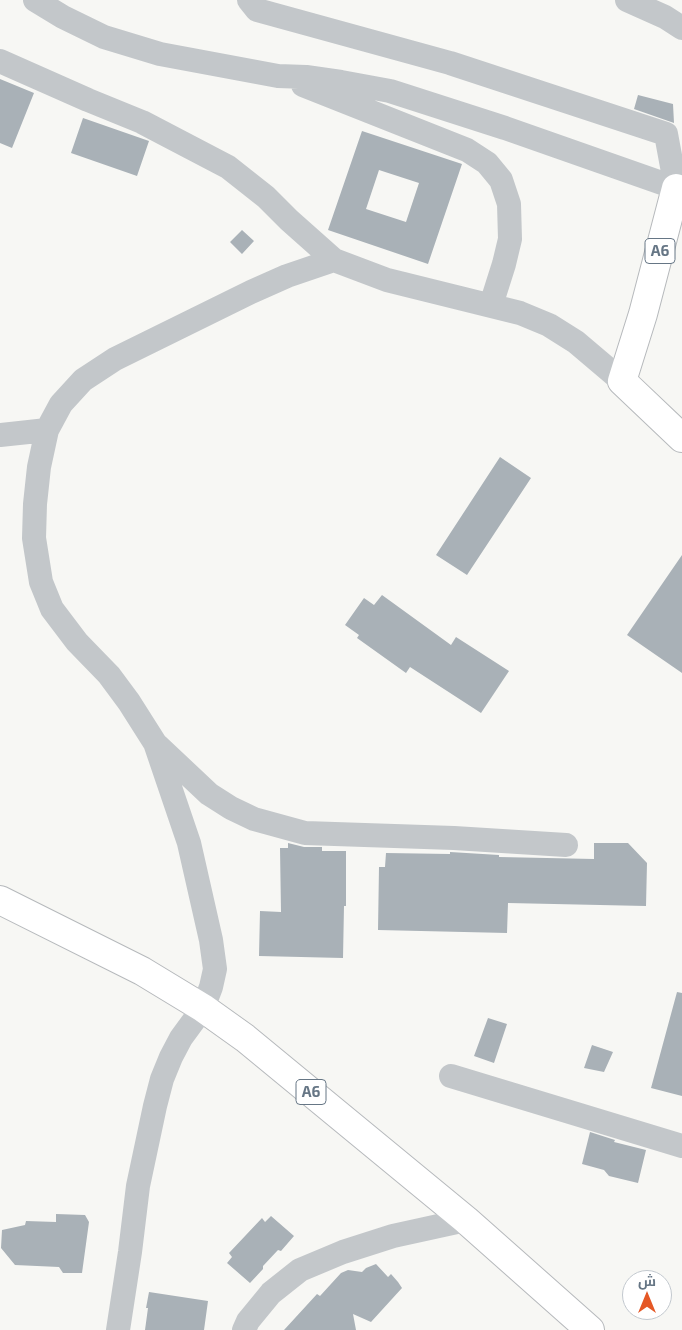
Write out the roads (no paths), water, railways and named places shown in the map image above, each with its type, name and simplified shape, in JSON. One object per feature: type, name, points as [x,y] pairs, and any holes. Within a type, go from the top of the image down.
[{"type":"highway","name":"A6","points":[[622,381],[679,189]]},
{"type":"highway","points":[[622,381],[682,438]]},
{"type":"highway","name":"A6","points":[[0,900],[142,971],[203,1008],[245,1038],[466,1220],[590,1330]]},
{"type":"street","points":[[35,0],[60,9],[104,37],[160,54],[278,76],[332,80],[390,91],[505,128],[679,189]]},
{"type":"street","points":[[249,0],[257,10],[450,63],[666,134],[679,189]]},
{"type":"street","points":[[627,0],[665,17],[682,28]]},
{"type":"street","points":[[0,60],[142,122],[228,168],[266,196],[289,220],[334,260],[387,280],[520,313],[549,325],[576,342],[622,381]]},
{"type":"street","points":[[278,76],[467,150],[487,163],[501,180],[509,204],[510,239],[491,305]]},
{"type":"street","points":[[118,1330],[138,1186],[154,1106],[170,1057],[180,1038],[203,1008],[215,969],[211,940],[188,843],[154,743],[114,682],[77,642],[52,609],[40,582],[34,538],[39,467],[47,430],[61,404],[83,380],[115,359],[250,292],[287,276],[334,260]]},
{"type":"street","points":[[0,435],[47,430]]},
{"type":"street","points":[[154,743],[208,794],[231,808],[254,819],[305,833],[454,838],[566,845]]},
{"type":"street","points":[[451,1076],[682,1146]]},
{"type":"street","points":[[244,1330],[248,1321],[271,1293],[300,1270],[343,1252],[385,1239],[466,1220]]}]
